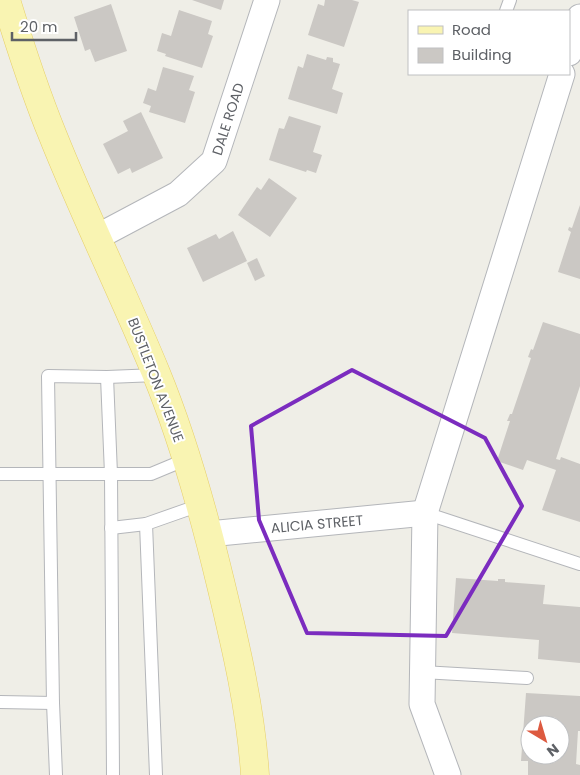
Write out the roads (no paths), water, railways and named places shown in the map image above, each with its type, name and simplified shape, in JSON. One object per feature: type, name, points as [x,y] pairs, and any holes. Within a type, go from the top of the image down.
[{"type":"main road","name":"BUSTLETON AVENUE","points":[[6,0],[22,52],[52,136],[157,375],[187,459],[209,534],[228,613],[243,684],[252,738],[255,775]]},
{"type":"street","name":"DALE ROAD","points":[[97,237],[178,194],[214,161],[267,0]]},
{"type":"street","points":[[570,50],[580,17]]},
{"type":"street","points":[[448,775],[422,704],[425,514],[562,75]]},
{"type":"street","name":"ALICIA STREET","points":[[209,534],[425,514]]},
{"type":"lane","points":[[56,775],[52,703],[48,376],[106,377],[157,375]]},
{"type":"lane","points":[[106,377],[111,474],[113,775]]},
{"type":"lane","points":[[0,474],[150,474],[187,459]]},
{"type":"lane","points":[[111,528],[146,524],[200,506]]},
{"type":"lane","points":[[425,514],[580,564]]},
{"type":"lane","points":[[146,524],[156,775]]},
{"type":"lane","points":[[422,672],[527,678]]},
{"type":"lane","points":[[0,702],[52,703]]}]
